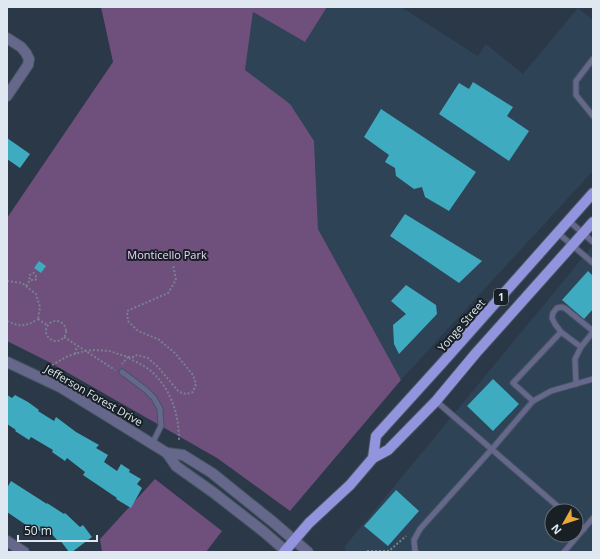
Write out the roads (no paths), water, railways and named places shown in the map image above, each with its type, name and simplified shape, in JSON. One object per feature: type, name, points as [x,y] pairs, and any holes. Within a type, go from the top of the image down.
[{"type":"main road","name":"Yonge Street","points":[[373,458],[376,436],[593,193]]},
{"type":"main road","name":"1","points":[[285,552],[309,523],[350,485],[373,458],[388,450],[436,400],[593,222]]},
{"type":"street","points":[[7,38],[21,47],[29,58],[28,65],[7,96]]},
{"type":"street","name":"Jefferson Forest Drive","points":[[7,362],[60,387],[167,453],[183,455],[212,473],[308,552]]},
{"type":"street","name":"Jefferson Forest Drive","points":[[167,453],[176,466],[214,493],[264,532],[285,552]]},
{"type":"street","points":[[7,541],[24,552]]},
{"type":"lane","points":[[593,59],[576,81],[576,95],[593,116]]},
{"type":"lane","points":[[569,221],[593,242]]},
{"type":"lane","points":[[558,233],[593,263]]},
{"type":"lane","points":[[576,384],[575,359],[581,347],[593,331],[562,307],[557,308],[552,318],[555,324],[561,332],[581,347]]},
{"type":"lane","points":[[533,402],[513,383],[561,332]]},
{"type":"lane","points":[[122,372],[146,390],[154,398],[160,409],[161,426],[152,444]]},
{"type":"lane","points":[[416,552],[414,540],[420,529],[533,402],[551,391],[593,379]]},
{"type":"lane","points":[[436,400],[554,503]]},
{"type":"lane","points":[[584,529],[593,518]]},
{"type":"lane","points":[[564,552],[572,543]]},
{"type":"park label","name":"Monticello Park","points":[[167,254]]}]
